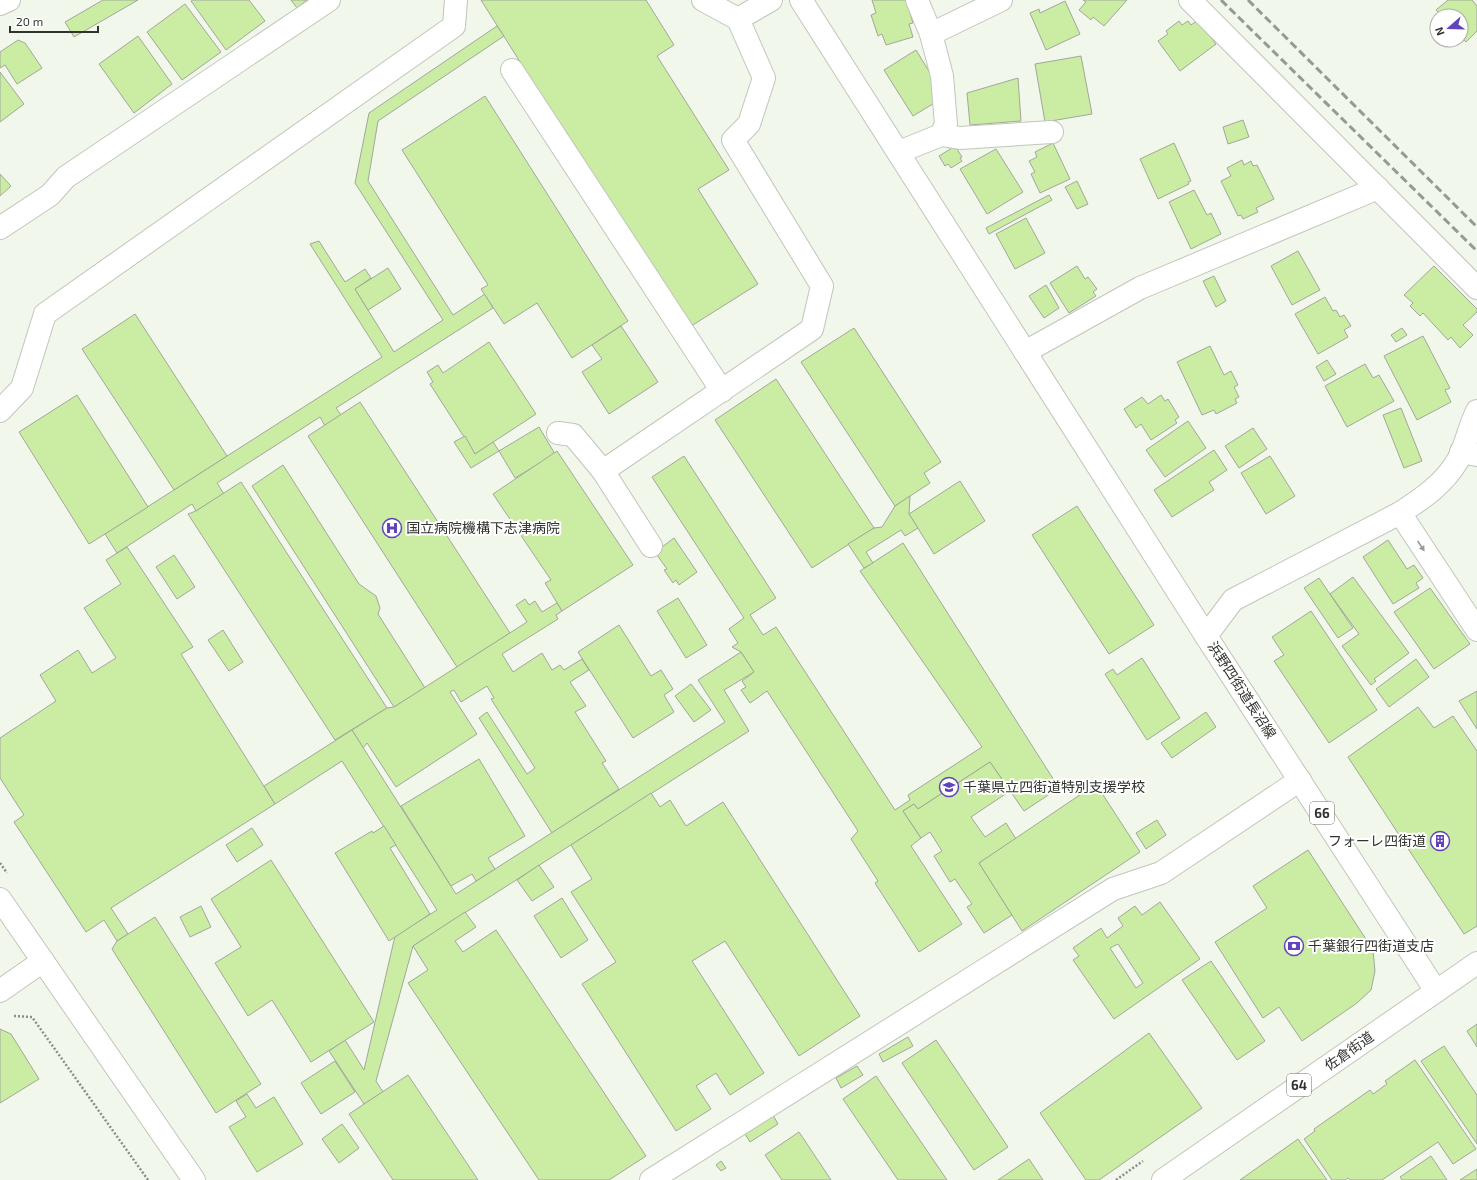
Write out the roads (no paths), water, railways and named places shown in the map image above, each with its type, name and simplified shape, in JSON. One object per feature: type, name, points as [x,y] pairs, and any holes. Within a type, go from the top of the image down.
[{"type":"street","points":[[0,4],[9,0]]},
{"type":"street","points":[[0,228],[50,195],[66,177],[329,0]]},
{"type":"street","points":[[0,411],[22,388],[45,314],[454,26],[456,0]]},
{"type":"street","points":[[603,471],[812,329],[822,286],[733,140],[749,124],[764,78],[738,19],[703,0]]},
{"type":"street","points":[[738,19],[772,0]]},
{"type":"street","points":[[801,0],[1206,636]]},
{"type":"street","points":[[917,0],[931,34],[942,76],[946,124],[941,135]]},
{"type":"street","points":[[931,34],[1001,0]]},
{"type":"street","points":[[1190,0],[1477,288]]},
{"type":"street","points":[[512,70],[722,391]]},
{"type":"street","points":[[899,152],[941,135],[960,138],[1052,132]]},
{"type":"street","points":[[1025,352],[1140,288],[1378,188]]},
{"type":"street","name":"浜野四街道長沼線","points":[[1436,991],[1206,636],[1233,600],[1400,514],[1422,499],[1440,484],[1458,460],[1469,454],[1477,411]]},
{"type":"street","points":[[558,433],[573,435],[603,471],[651,546]]},
{"type":"street","points":[[1400,514],[1477,630]]},
{"type":"street","points":[[651,1180],[1112,889],[1161,873],[1300,780]]},
{"type":"street","points":[[0,899],[194,1180]]},
{"type":"street","points":[[0,991],[43,961]]},
{"type":"street","name":"佐倉街道","points":[[1163,1180],[1477,963]]},
{"type":"railway","points":[[1221,0],[1477,251]]},
{"type":"railway","points":[[1248,0],[1477,227]]},
{"type":"place","name":"国立病院機構下志津病院","points":[[392,528]]},
{"type":"place","name":"千葉県立四街道特別支援学校","points":[[949,787]]},
{"type":"place","name":"フォーレ四街道","points":[[1440,841]]},
{"type":"place","name":"千葉銀行四街道支店","points":[[1294,946]]}]
